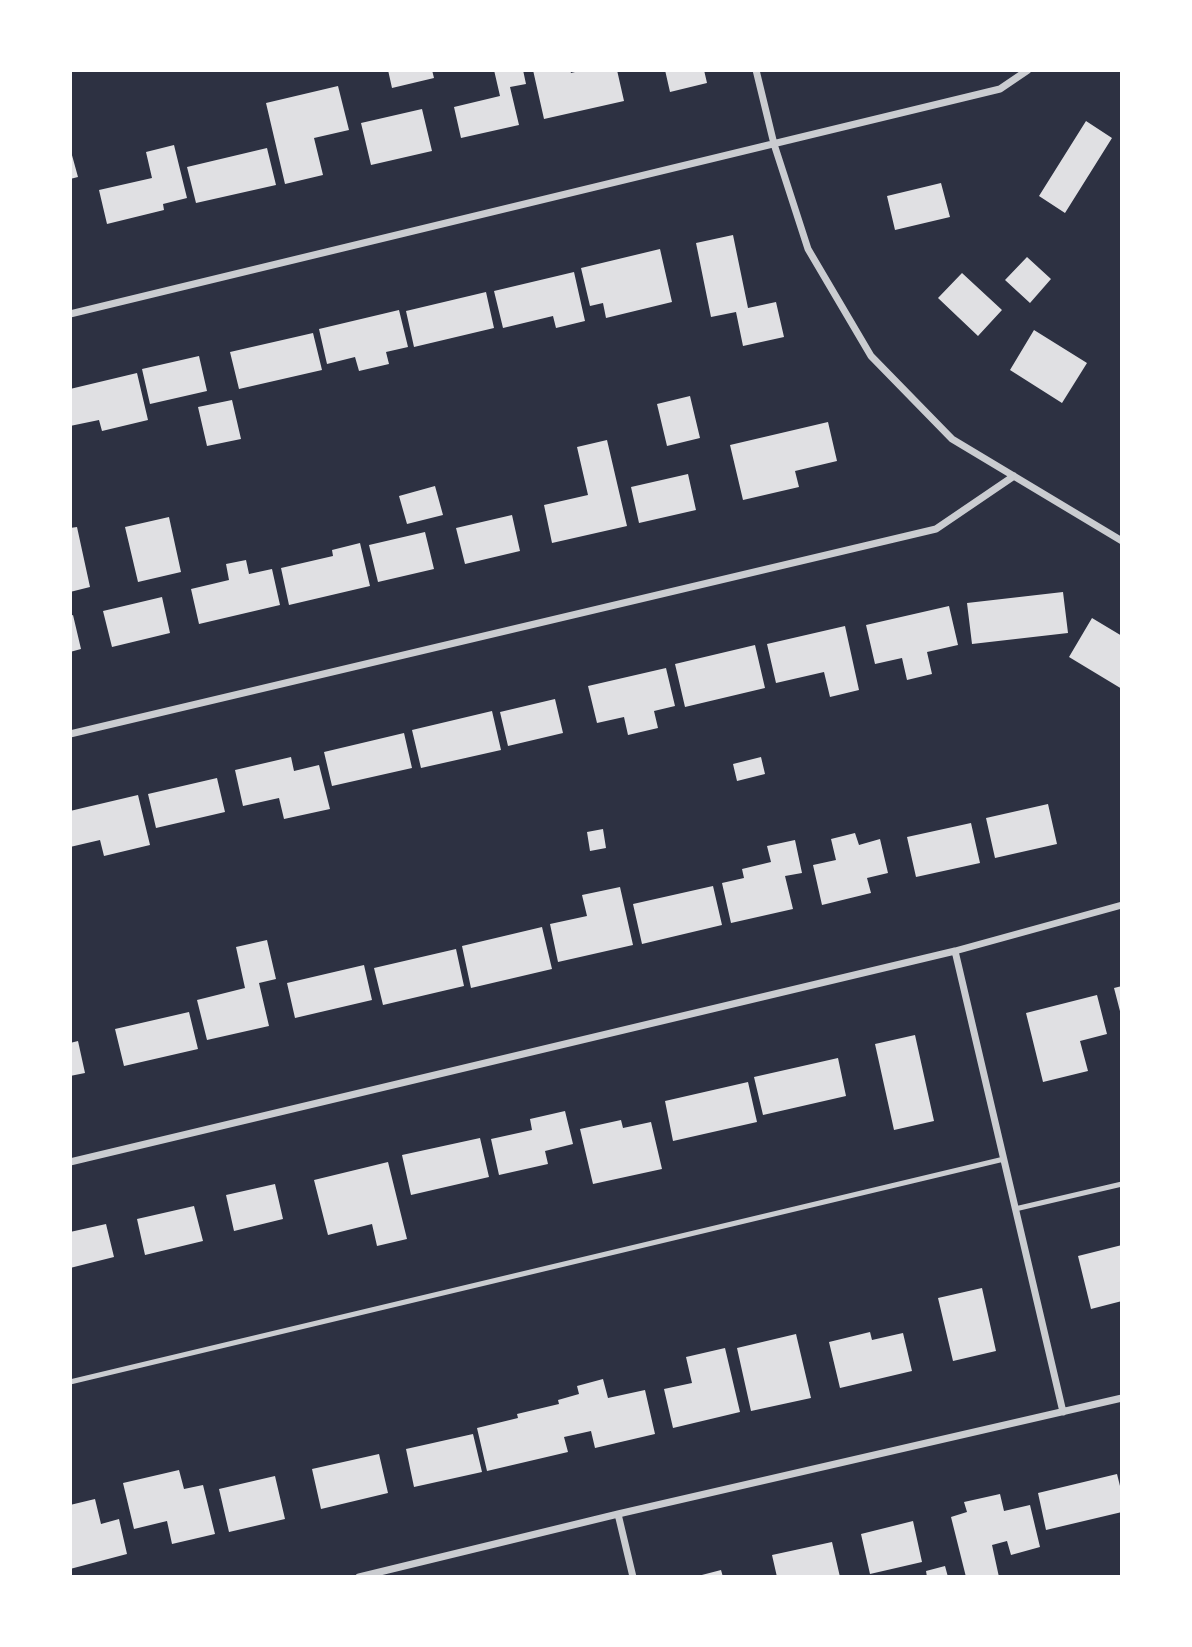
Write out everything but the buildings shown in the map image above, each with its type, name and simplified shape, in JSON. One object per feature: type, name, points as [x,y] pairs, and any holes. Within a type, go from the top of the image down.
[{"type":"street","points":[[756,70],[774,144],[808,249],[871,356],[952,439],[1122,541]]},
{"type":"street","points":[[70,314],[1000,89],[1028,70]]},
{"type":"street","points":[[70,734],[936,529],[1014,476]]},
{"type":"street","points":[[70,1162],[955,951],[1122,905]]},
{"type":"street","points":[[955,951],[1063,1412]]},
{"type":"street","points":[[359,1577],[618,1514],[1122,1398]]},
{"type":"street","points":[[618,1514],[633,1577]]},
{"type":"lane","points":[[70,1382],[1004,1159]]},
{"type":"lane","points":[[1015,1209],[1122,1184]]}]
